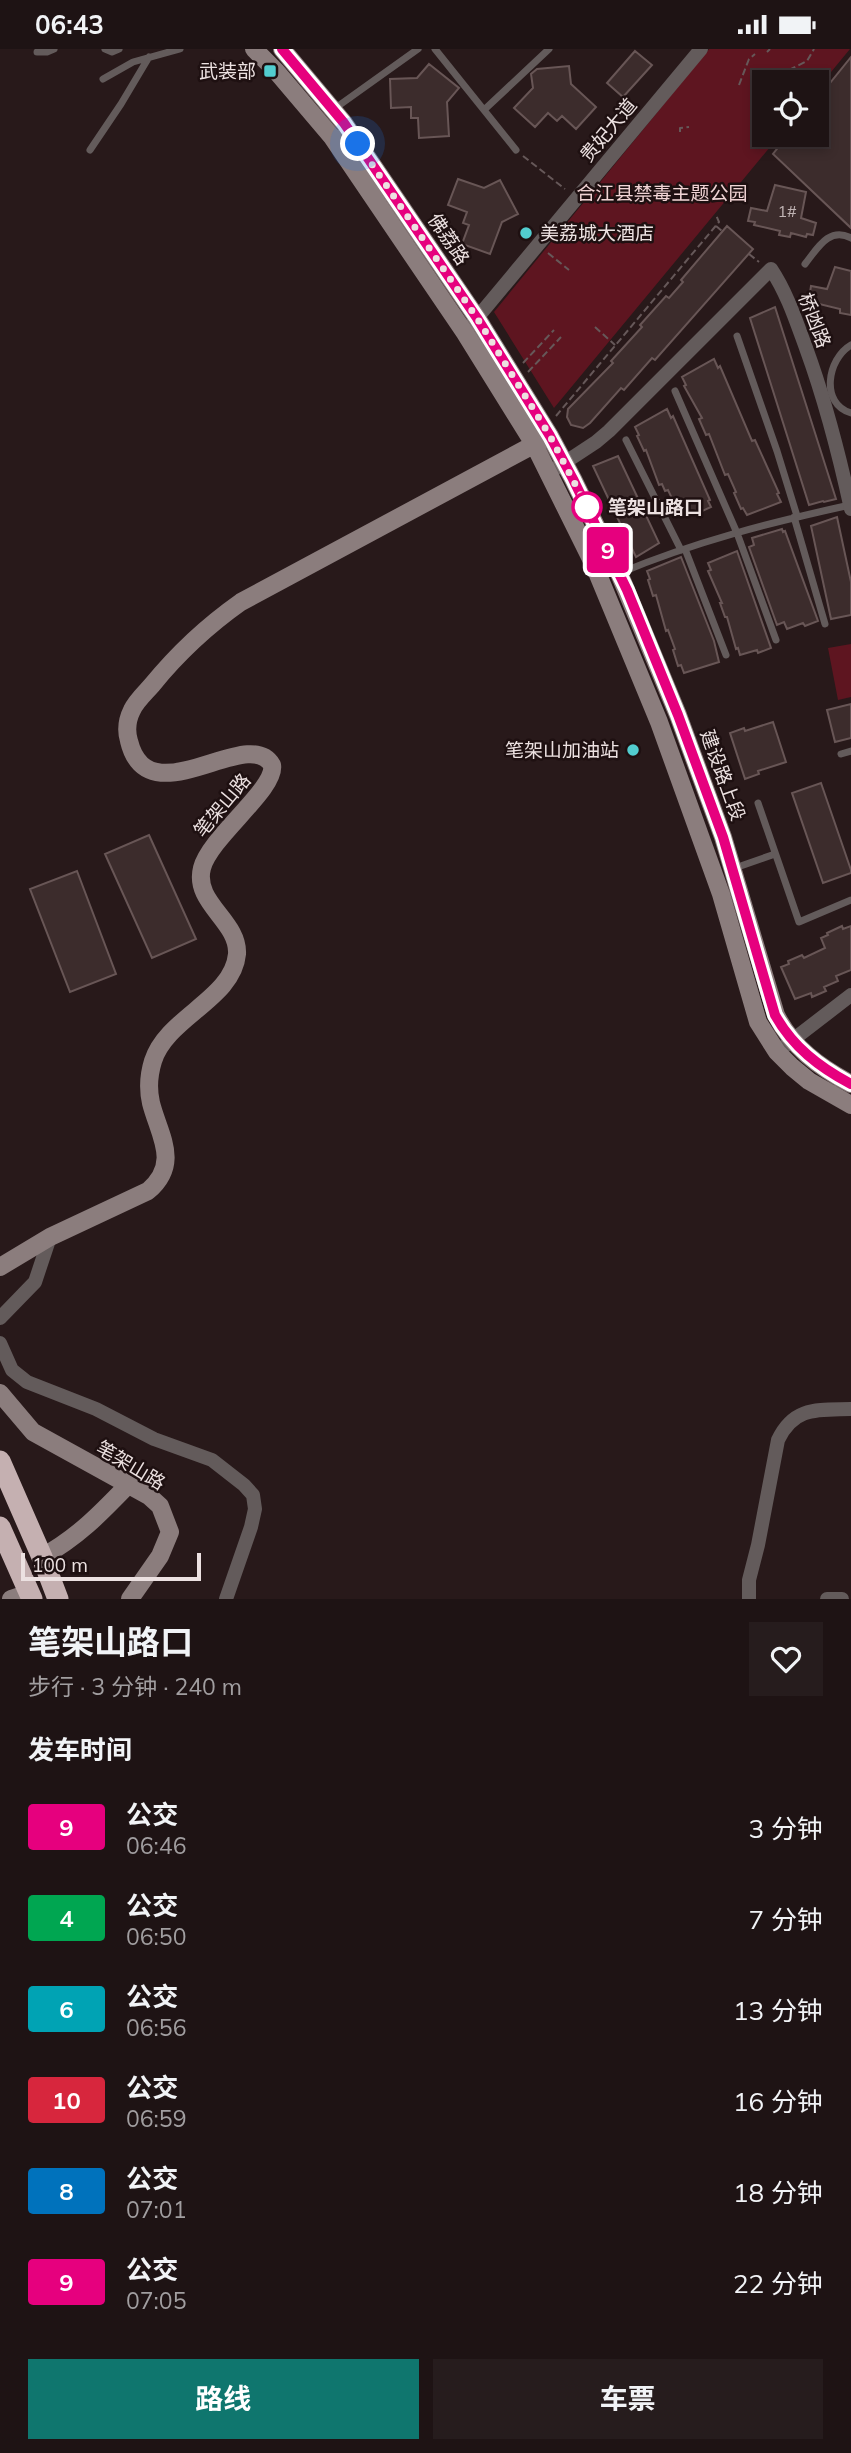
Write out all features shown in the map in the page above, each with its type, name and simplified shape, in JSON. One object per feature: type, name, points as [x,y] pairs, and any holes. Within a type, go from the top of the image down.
[{"type":"highway","points":[[0,1461],[58,1599]]},
{"type":"highway","points":[[0,1527],[24,1597]]},
{"type":"main road","name":"佛荔路","points":[[254,49],[331,137],[465,333],[542,440],[565,464]]},
{"type":"main road","name":"佛荔路","points":[[282,49],[333,110],[477,318],[542,440],[549,473]]},
{"type":"main road","name":"笔架山路","points":[[0,1267],[50,1237],[148,1191],[158,1182],[163,1171],[165,1147],[150,1095],[154,1058],[169,1033],[226,981],[237,955],[231,932],[207,899],[201,870],[211,850],[267,784],[273,774],[270,761],[253,754],[186,771],[150,770],[135,756],[129,740],[128,722],[133,708],[189,643],[216,619],[241,602],[542,440]]},
{"type":"main road","name":"建设路上段","points":[[565,464],[620,573],[678,715],[733,868],[775,1015],[792,1041],[820,1066],[851,1084]]},
{"type":"main road","points":[[549,473],[629,644],[715,874],[758,1022],[777,1052],[809,1081],[851,1105]]},
{"type":"main road","name":"笔架山路","points":[[0,1393],[33,1432],[149,1496],[160,1506],[170,1532],[154,1565],[130,1599]]},
{"type":"main road","points":[[42,1557],[67,1543],[90,1525],[128,1485]]},
{"type":"street","name":"贵妃大道","points":[[465,333],[701,49]]},
{"type":"street","name":"桥凼路","points":[[565,464],[609,431],[771,269],[796,320],[814,371],[851,507]]},
{"type":"street","points":[[549,473],[565,464]]},
{"type":"street","points":[[777,1052],[851,995]]},
{"type":"street","points":[[0,1318],[35,1282],[50,1237]]},
{"type":"street","points":[[0,1343],[12,1370],[27,1382],[96,1409],[154,1439],[212,1460],[253,1495],[255,1509],[251,1527],[226,1599]]},
{"type":"street","points":[[749,1599],[748,1580],[758,1545],[778,1440],[793,1417],[807,1412],[851,1409]]},
{"type":"street","points":[[827,1599],[842,1599]]},
{"type":"lane","points":[[37,52],[47,53],[54,49]]},
{"type":"lane","points":[[105,49],[112,52],[119,49]]},
{"type":"lane","points":[[103,79],[133,62],[180,49]]},
{"type":"lane","points":[[333,110],[418,49]]},
{"type":"lane","points":[[435,49],[516,151]]},
{"type":"lane","points":[[484,110],[548,49]]},
{"type":"lane","points":[[90,151],[149,57]]},
{"type":"lane","points":[[805,264],[828,237],[841,234],[851,238]]},
{"type":"lane","points":[[737,336],[778,451],[825,624]]},
{"type":"lane","points":[[851,345],[837,357],[830,388],[831,397],[837,406],[851,413]]},
{"type":"lane","points":[[675,391],[737,533],[776,640]]},
{"type":"lane","points":[[626,440],[683,550],[726,655]]},
{"type":"lane","points":[[620,573],[737,533],[796,517],[851,507]]},
{"type":"lane","points":[[841,754],[851,751]]},
{"type":"lane","points":[[758,803],[799,922],[851,900]]},
{"type":"lane","points":[[715,874],[775,854]]},
{"type":"path","points":[[767,53],[770,49]]},
{"type":"path","points":[[789,70],[807,61],[814,49]]},
{"type":"path","points":[[739,85],[750,59],[755,54]]},
{"type":"path","points":[[680,132],[680,128],[689,127]]},
{"type":"path","points":[[516,151],[576,198]]},
{"type":"path","points":[[555,417],[719,222],[716,215]]},
{"type":"path","points":[[715,225],[723,231]]},
{"type":"path","points":[[537,245],[569,270]]},
{"type":"path","points":[[640,306],[645,310]]},
{"type":"path","points":[[595,327],[615,345]]},
{"type":"path","points":[[522,364],[554,330]]},
{"type":"path","points":[[528,373],[561,337]]},
{"type":"green space","name":"合江县禁毒主题公园","points":[[709,49],[850,49],[829,74],[829,70],[752,70],[752,147],[770,147],[554,408],[494,312]]},
{"type":"green space","points":[[851,644],[851,697],[838,700],[828,648]]},
{"type":"building","points":[[635,51],[652,65],[623,97],[607,83]]},
{"type":"building","points":[[851,57],[851,228],[773,154],[779,147],[829,147],[829,84]]},
{"type":"building","points":[[429,64],[459,88],[447,102],[449,136],[419,138],[418,118],[411,118],[411,107],[391,108],[390,79],[417,78]]},
{"type":"building","points":[[569,66],[571,84],[596,107],[576,129],[562,116],[557,121],[548,113],[535,127],[514,108],[533,88],[531,74],[537,69]]},
{"type":"building","points":[[458,179],[484,188],[500,180],[518,214],[502,222],[490,254],[462,244],[469,225],[463,223],[467,212],[448,205]]},
{"type":"building","points":[[775,185],[806,192],[801,218],[816,223],[813,235],[779,235],[780,231],[748,221],[751,208],[767,211]]},
{"type":"building","points":[[727,226],[753,249],[655,360],[652,358],[624,390],[621,388],[590,423],[583,428],[571,425],[567,417],[568,409],[613,363],[611,361],[642,327],[640,325],[666,296],[669,298]]},
{"type":"building","points":[[835,267],[851,271],[851,315],[809,299],[811,286],[827,289]]},
{"type":"building","points":[[775,307],[836,499],[809,505],[750,318]]},
{"type":"building","points":[[714,359],[718,368],[720,366],[752,441],[755,440],[781,502],[747,515],[743,508],[741,509],[728,474],[725,475],[709,434],[706,435],[699,419],[702,418],[684,386],[686,385],[682,377]]},
{"type":"building","points":[[667,409],[671,418],[673,416],[710,500],[708,501],[711,507],[683,516],[668,490],[665,491],[662,484],[659,485],[635,427]]},
{"type":"building","points":[[618,456],[659,543],[636,557],[593,466]]},
{"type":"building","points":[[837,517],[851,582],[851,615],[831,619],[811,526]]},
{"type":"building","points":[[782,529],[818,621],[787,629],[784,622],[777,625],[749,547],[754,545],[752,538]]},
{"type":"building","points":[[737,551],[771,648],[758,653],[757,650],[740,655],[738,648],[736,649],[722,603],[708,571],[711,570],[708,563]]},
{"type":"building","points":[[681,557],[714,641],[719,662],[684,673],[681,665],[678,666],[673,650],[675,649],[668,630],[666,631],[656,595],[653,596],[647,571]]},
{"type":"building","points":[[851,704],[851,738],[835,742],[827,710]]},
{"type":"building","points":[[773,722],[786,762],[758,771],[759,774],[745,779],[730,733]]},
{"type":"building","points":[[821,783],[851,870],[851,873],[823,883],[792,793]]},
{"type":"building","points":[[149,835],[196,939],[152,958],[105,854]]},
{"type":"building","points":[[77,871],[116,974],[70,992],[30,889]]},
{"type":"building","points":[[842,926],[843,929],[851,926],[851,970],[836,976],[838,981],[824,987],[826,991],[812,997],[811,993],[795,999],[781,967],[789,964],[788,961],[802,955],[804,958],[825,948],[821,938]]},
{"type":"bus line","name":"9","points":[[282,49],[344,123],[477,318],[550,436],[613,559],[678,715],[723,837],[775,1015],[792,1041],[805,1053],[820,1066],[851,1084]]},
{"type":"place","name":"武装部","points":[[270,71]]},
{"type":"place","name":"美荔城大酒店","points":[[526,233]]},
{"type":"place","name":"笔架山路口","points":[[587,507]]},
{"type":"place","name":"笔架山加油站","points":[[633,750]]},
{"type":"route","points":[[358,144],[477,318],[550,436],[587,507]]}]
